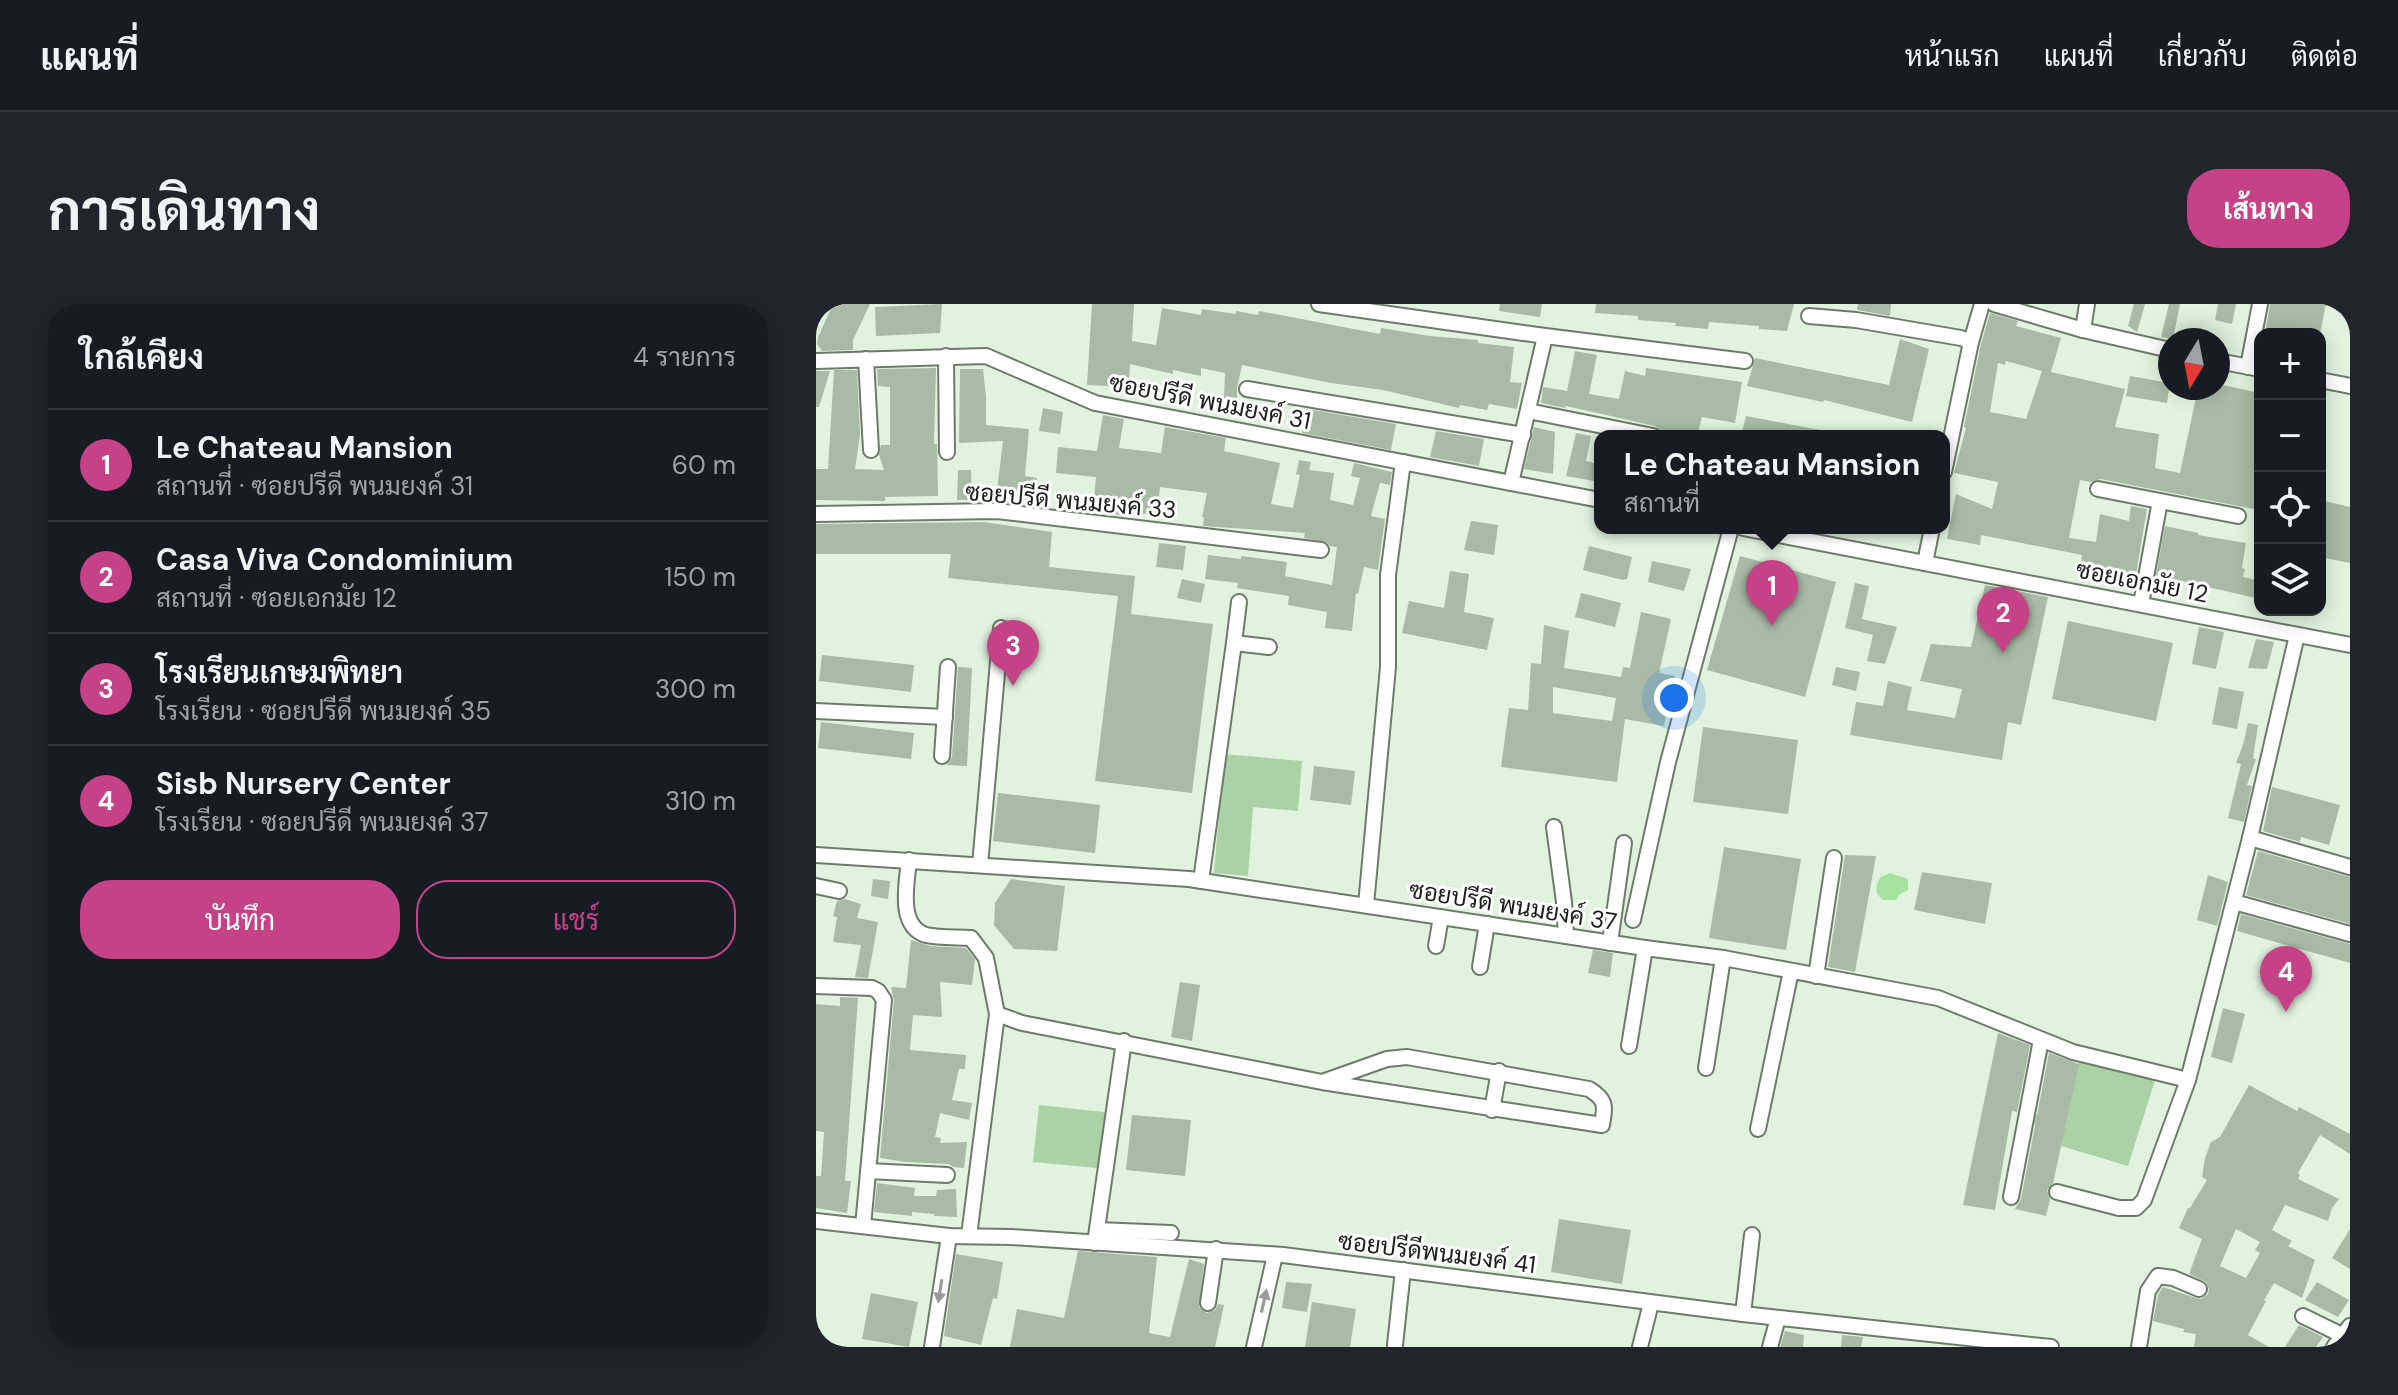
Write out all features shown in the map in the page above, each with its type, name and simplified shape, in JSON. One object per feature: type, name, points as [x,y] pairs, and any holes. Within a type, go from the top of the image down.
[{"type":"street","points":[[1319,304],[1745,361]]},
{"type":"street","points":[[1950,443],[1982,304]]},
{"type":"street","points":[[1994,304],[2083,330],[2158,347]]},
{"type":"street","points":[[2083,330],[2087,304]]},
{"type":"street","points":[[2258,328],[2260,304]]},
{"type":"street","points":[[1809,316],[1856,320],[1971,342]]},
{"type":"street","points":[[1511,483],[1545,336]]},
{"type":"street","points":[[946,356],[947,452]]},
{"type":"street","name":"ซอยปรีดี พนมยงค์ 31","points":[[816,361],[986,356],[1095,403],[1594,499]]},
{"type":"street","points":[[866,359],[871,450]]},
{"type":"street","points":[[2230,363],[2254,368]]},
{"type":"street","points":[[2326,381],[2350,386]]},
{"type":"street","points":[[1247,389],[1523,435]]},
{"type":"street","points":[[1528,411],[1623,430]]},
{"type":"street","points":[[1366,905],[1388,667],[1388,575],[1403,462]]},
{"type":"street","points":[[2098,489],[2238,516]]},
{"type":"street","points":[[2141,604],[2160,501]]},
{"type":"street","name":"ซอยปรีดี พนมยงค์ 33","points":[[816,514],[997,511],[1321,550]]},
{"type":"street","points":[[1633,920],[1668,762],[1729,534]]},
{"type":"street","points":[[1804,534],[1925,563],[1931,534]]},
{"type":"street","name":"ซอยเอกมัย 12","points":[[1925,563],[2350,645]]},
{"type":"street","points":[[1201,881],[1239,602]]},
{"type":"street","points":[[980,865],[1001,628]]},
{"type":"street","points":[[2057,1192],[2119,1208],[2136,1208],[2144,1200],[2188,1080],[2250,838],[2297,635]]},
{"type":"street","points":[[1234,643],[1269,647]]},
{"type":"street","points":[[942,756],[948,667]]},
{"type":"street","points":[[816,711],[945,717]]},
{"type":"street","points":[[1554,827],[1566,936]]},
{"type":"street","points":[[2250,838],[2350,867]]},
{"type":"street","points":[[1610,943],[1624,843]]},
{"type":"street","name":"ซอยปรีดี พนมยงค์ 37","points":[[816,855],[1201,881],[1723,958],[1938,998],[2086,1056],[2188,1080]]},
{"type":"street","points":[[1816,976],[1834,858]]},
{"type":"street","points":[[909,860],[906,906],[909,922],[924,934],[971,938],[986,958],[997,1014],[969,1236]]},
{"type":"street","points":[[816,886],[839,891]]},
{"type":"street","points":[[2234,902],[2350,934]]},
{"type":"street","points":[[1436,946],[1441,917]]},
{"type":"street","points":[[1480,967],[1487,924]]},
{"type":"street","points":[[1629,1046],[1645,948]]},
{"type":"street","points":[[1706,1068],[1723,958]]},
{"type":"street","points":[[1758,1129],[1791,971]]},
{"type":"street","points":[[816,986],[872,988],[884,1000],[863,1226]]},
{"type":"street","points":[[997,1014],[1022,1023],[1322,1082],[1492,1110],[1602,1125],[1605,1107],[1600,1096],[1589,1089],[1499,1071],[1398,1057],[1322,1082]]},
{"type":"street","points":[[2011,1197],[2041,1040]]},
{"type":"street","points":[[1124,1041],[1096,1236],[1171,1233]]},
{"type":"street","points":[[1492,1110],[1499,1071]]},
{"type":"street","points":[[868,1171],[947,1175]]},
{"type":"street","name":"ซอยปรีดีพนมยงค์ 41","points":[[816,1221],[949,1236],[1096,1236],[1403,1270],[1984,1344],[2051,1347]]},
{"type":"street","points":[[1743,1314],[1752,1235]]},
{"type":"street","points":[[932,1347],[949,1236]]},
{"type":"street","points":[[1208,1303],[1216,1249]]},
{"type":"street","points":[[1254,1347],[1275,1255]]},
{"type":"street","points":[[1395,1345],[1403,1270]]},
{"type":"street","points":[[2139,1347],[2148,1291],[2158,1276],[2173,1278],[2199,1289]]},
{"type":"street","points":[[1640,1347],[1651,1303]]},
{"type":"street","points":[[2303,1316],[2344,1337]]},
{"type":"street","points":[[1770,1347],[1778,1318]]},
{"type":"shaded area","points":[[1224,754],[1302,761],[1298,811],[1253,807],[1248,876],[1214,873]]},
{"type":"shaded area","points":[[1890,873],[1908,879],[1908,890],[1896,900],[1883,900],[1878,895],[1877,886],[1881,877]]},
{"type":"shaded area","points":[[2080,1057],[2157,1074],[2128,1166],[2061,1146],[2064,1130],[2034,1124],[2035,1115],[2066,1121]]},
{"type":"shaded area","points":[[1039,1105],[1113,1113],[1107,1169],[1033,1162]]},
{"type":"building","points":[[833,304],[870,304],[853,340],[853,350],[822,351],[817,344]]},
{"type":"building","points":[[942,304],[940,333],[876,336],[875,307]]},
{"type":"building","points":[[1092,304],[1134,304],[1132,341],[1156,345],[1162,308],[1201,315],[1202,309],[1258,315],[1259,311],[1380,334],[1381,328],[1514,347],[1510,382],[1522,383],[1517,409],[1489,404],[1487,410],[1460,405],[1459,408],[1383,390],[1242,365],[1237,399],[1224,398],[1225,373],[1201,368],[1201,376],[1173,370],[1173,374],[1130,364],[1129,387],[1087,385]]},
{"type":"building","points":[[1500,304],[1542,304],[1540,317],[1499,311]]},
{"type":"building","points":[[1596,304],[1794,304],[1787,331],[1709,322],[1708,329],[1675,326],[1676,323],[1638,320],[1638,316],[1595,313]]},
{"type":"building","points":[[1858,304],[1891,304],[1890,316],[1857,310]]},
{"type":"building","points":[[2134,304],[2145,304],[2137,332],[2128,326]]},
{"type":"building","points":[[2169,304],[2180,304],[2175,328],[2163,328]]},
{"type":"building","points":[[2218,304],[2236,304],[2232,324],[2215,320]]},
{"type":"building","points":[[2270,304],[2326,304],[2321,328],[2266,328]]},
{"type":"building","points":[[1990,313],[2018,321],[2016,326],[2061,338],[2051,372],[2125,389],[2115,427],[2159,434],[2155,468],[2180,473],[2195,400],[2230,400],[2230,387],[2254,392],[2254,509],[2100,479],[2091,482],[2080,480],[2069,538],[2096,542],[2100,514],[2129,521],[2131,506],[2147,509],[2134,586],[2079,576],[2082,555],[1981,535],[1980,545],[1947,539],[1956,494],[1992,509],[1998,482],[1954,473],[1966,428],[1981,344]],"holes":[[[2006,361],[2042,371],[2026,419],[1990,412],[1998,363],[2005,365]]]},
{"type":"building","points":[[1900,339],[1929,349],[1912,422],[1824,400],[1747,386],[1755,358],[1889,385]]},
{"type":"building","points":[[1575,351],[1597,355],[1589,394],[1619,399],[1625,371],[1645,376],[1646,368],[1742,382],[1735,423],[1702,417],[1699,430],[1660,430],[1655,426],[1541,403],[1543,387],[1567,391]]},
{"type":"building","points":[[936,368],[934,444],[937,444],[938,496],[885,497],[885,501],[816,500],[816,469],[828,469],[834,370],[857,370],[860,435],[855,469],[884,470],[879,455],[881,445],[890,445],[890,387],[878,386],[877,369]]},
{"type":"building","points":[[960,369],[983,369],[986,425],[1029,429],[1025,476],[1037,478],[1034,496],[997,490],[1003,441],[959,443]]},
{"type":"building","points":[[816,371],[830,371],[819,407],[816,407]]},
{"type":"building","points":[[2130,376],[2158,381],[2158,400],[2167,400],[2167,403],[2126,396]]},
{"type":"building","points":[[1043,408],[1063,412],[1060,434],[1039,431]]},
{"type":"building","points":[[1307,409],[1396,424],[1391,450],[1302,433]]},
{"type":"building","points":[[1103,415],[1124,419],[1119,448],[1161,453],[1165,427],[1226,438],[1224,451],[1280,463],[1271,504],[1293,508],[1300,475],[1296,474],[1299,460],[1311,462],[1309,470],[1334,473],[1330,500],[1353,505],[1360,478],[1351,476],[1354,463],[1392,472],[1390,485],[1380,483],[1371,516],[1385,519],[1378,570],[1364,567],[1356,593],[1352,631],[1325,628],[1327,612],[1288,605],[1289,596],[1237,588],[1238,583],[1205,579],[1208,555],[1241,559],[1241,556],[1287,562],[1285,576],[1332,585],[1337,547],[1304,538],[1305,533],[1203,526],[1207,493],[1160,487],[1157,515],[1093,511],[1096,477],[1056,473],[1058,447],[1097,451]]},
{"type":"building","points":[[1746,416],[1820,430],[1742,430]]},
{"type":"building","points":[[1534,427],[1555,432],[1553,474],[1524,469]]},
{"type":"building","points":[[1436,431],[1484,439],[1479,466],[1430,457]]},
{"type":"building","points":[[1576,433],[1591,436],[1586,461],[1594,463],[1594,481],[1566,476]]},
{"type":"building","points":[[958,470],[971,470],[972,500],[957,500]]},
{"type":"building","points":[[2326,501],[2350,507],[2350,563],[2326,558]]},
{"type":"building","points":[[1471,521],[1498,525],[1494,555],[1464,550]]},
{"type":"building","points":[[984,522],[1052,532],[1049,567],[1135,576],[1131,614],[1213,624],[1192,793],[1095,781],[1118,596],[948,578],[951,554],[816,554],[816,524]]},
{"type":"building","points":[[2165,526],[2246,543],[2243,577],[2254,580],[2254,598],[2156,575]]},
{"type":"building","points":[[1159,543],[1186,546],[1183,570],[1156,567]]},
{"type":"building","points":[[1589,546],[1632,557],[1627,579],[1583,570]]},
{"type":"building","points":[[1740,556],[1836,582],[1805,697],[1707,670]]},
{"type":"building","points":[[1652,561],[1691,569],[1684,591],[1648,582]]},
{"type":"building","points":[[1450,571],[1469,574],[1464,612],[1494,618],[1487,650],[1402,633],[1409,601],[1444,608]]},
{"type":"building","points":[[1182,579],[1205,584],[1201,603],[1177,598]]},
{"type":"building","points":[[1855,583],[1869,586],[1862,619],[1897,627],[1885,664],[1867,661],[1873,635],[1845,628]]},
{"type":"building","points":[[1985,585],[2048,597],[2021,725],[2008,722],[2002,760],[1850,735],[1856,702],[1883,706],[1888,681],[1912,687],[1907,710],[1955,718],[1962,689],[1920,681],[1931,644],[1971,647]]},
{"type":"building","points":[[1581,593],[1621,603],[1615,627],[1575,617]]},
{"type":"building","points":[[1641,612],[1671,619],[1659,673],[1675,676],[1664,726],[1625,719],[1617,782],[1501,767],[1509,708],[1528,710],[1531,663],[1541,664],[1544,625],[1569,631],[1564,668],[1621,677],[1623,667],[1630,668]],"holes":[[[1553,687],[1616,698],[1612,721],[1553,713]]]},
{"type":"building","points":[[2068,621],[2173,643],[2156,721],[2052,699]]},
{"type":"building","points":[[2199,627],[2224,632],[2216,669],[2192,664]]},
{"type":"building","points":[[2256,639],[2274,642],[2267,669],[2248,668]]},
{"type":"building","points":[[822,655],[914,665],[911,692],[819,681]]},
{"type":"building","points":[[958,667],[972,668],[967,766],[947,765],[952,757]]},
{"type":"building","points":[[1836,667],[1860,672],[1856,691],[1832,685]]},
{"type":"building","points":[[2219,687],[2244,692],[2237,729],[2212,724]]},
{"type":"building","points":[[821,722],[914,733],[911,759],[818,748]]},
{"type":"building","points":[[2248,723],[2258,725],[2253,758],[2256,759],[2247,785],[2252,786],[2244,822],[2228,818],[2241,764],[2236,763]]},
{"type":"building","points":[[1703,727],[1798,740],[1788,814],[1693,802]]},
{"type":"building","points":[[1314,766],[1355,771],[1351,805],[1310,800]]},
{"type":"building","points":[[2272,787],[2340,805],[2329,845],[2301,837],[2300,842],[2263,831]]},
{"type":"building","points":[[998,793],[1100,805],[1095,853],[993,841]]},
{"type":"building","points":[[1724,847],[1801,859],[1786,950],[1709,938]]},
{"type":"building","points":[[2258,851],[2350,877],[2350,924],[2246,895]]},
{"type":"building","points":[[1845,855],[1876,856],[1855,972],[1828,967]]},
{"type":"building","points":[[1922,872],[1992,883],[1985,924],[1914,910]]},
{"type":"building","points":[[2208,875],[2228,882],[2217,926],[2197,920]]},
{"type":"building","points":[[873,879],[890,881],[888,899],[871,896]]},
{"type":"building","points":[[1011,879],[1065,886],[1057,951],[1014,949],[994,925],[995,903]]},
{"type":"building","points":[[845,899],[861,904],[857,918],[878,922],[868,978],[855,977],[861,945],[833,942],[837,917],[833,916],[837,901]]},
{"type":"building","points":[[2241,914],[2350,944],[2350,963],[2237,931]]},
{"type":"building","points":[[911,940],[930,946],[966,948],[975,959],[972,985],[940,982],[942,1017],[913,1015],[910,1050],[966,1055],[965,1069],[959,1069],[952,1100],[972,1103],[969,1120],[940,1113],[935,1137],[941,1138],[940,1143],[967,1142],[964,1168],[880,1158],[894,1001],[891,987],[906,988]]},
{"type":"building","points":[[1593,950],[1613,953],[1610,977],[1588,973]]},
{"type":"building","points":[[1180,982],[1200,985],[1192,1041],[1171,1037]]},
{"type":"building","points":[[840,997],[858,998],[845,1181],[851,1181],[847,1213],[816,1208],[816,1176],[821,1176],[824,1132],[816,1131],[816,1004],[840,1006]]},
{"type":"building","points":[[2223,1008],[2245,1014],[2232,1063],[2211,1057]]},
{"type":"building","points":[[1998,1033],[2030,1045],[2017,1112],[2012,1111],[1995,1210],[1963,1205]]},
{"type":"building","points":[[2049,1053],[2079,1064],[2053,1183],[2047,1190],[2050,1199],[2046,1216],[2015,1209],[2021,1199]]},
{"type":"building","points":[[2249,1085],[2297,1111],[2299,1107],[2350,1134],[2350,1154],[2320,1135],[2298,1173],[2298,1179],[2339,1199],[2328,1221],[2285,1205],[2272,1230],[2292,1241],[2288,1246],[2315,1260],[2302,1298],[2274,1283],[2264,1300],[2248,1335],[2269,1347],[2194,1347],[2196,1334],[2153,1321],[2158,1295],[2163,1287],[2201,1299],[2208,1294],[2206,1282],[2189,1274],[2202,1239],[2179,1228],[2207,1180],[2202,1177],[2211,1142],[2220,1137]],"holes":[[[2236,1229],[2260,1242],[2255,1250],[2260,1253],[2246,1278],[2220,1266]]]},
{"type":"building","points":[[1132,1115],[1191,1120],[1185,1176],[1126,1170]]},
{"type":"building","points":[[877,1183],[915,1188],[914,1196],[936,1196],[937,1190],[956,1189],[957,1217],[874,1212]]},
{"type":"building","points":[[1559,1219],[1631,1230],[1622,1284],[1551,1272]]},
{"type":"building","points":[[2350,1229],[2350,1269],[2332,1258]]},
{"type":"building","points":[[1078,1251],[1157,1257],[1149,1333],[1170,1337],[1189,1259],[1204,1264],[1199,1307],[1207,1313],[1215,1310],[1218,1304],[1224,1305],[1215,1347],[1010,1347],[1017,1309],[1064,1318]]},
{"type":"building","points":[[956,1254],[1003,1262],[997,1299],[993,1298],[981,1345],[944,1336]]},
{"type":"building","points":[[1286,1282],[1312,1284],[1307,1312],[1282,1308]]},
{"type":"building","points":[[2317,1282],[2349,1300],[2338,1317],[2305,1300]]},
{"type":"building","points":[[871,1293],[918,1302],[909,1347],[862,1339]]},
{"type":"building","points":[[1312,1302],[1356,1309],[1350,1347],[1305,1347]]},
{"type":"building","points":[[2299,1325],[2323,1337],[2316,1347],[2285,1347]]},
{"type":"building","points":[[1785,1331],[1804,1335],[1803,1347],[1780,1347]]},
{"type":"building","points":[[1842,1335],[1863,1337],[1861,1347],[1841,1347]]},
{"type":"place","name":"Le Chateau Mansion","points":[[1772,626]]},
{"type":"place","name":"Casa Viva Condominium","points":[[2003,653]]},
{"type":"place","name":"โรงเรียนเกษมพิทยา","points":[[1013,686]]},
{"type":"place","name":"Sisb Nursery Center","points":[[2286,1012]]}]
